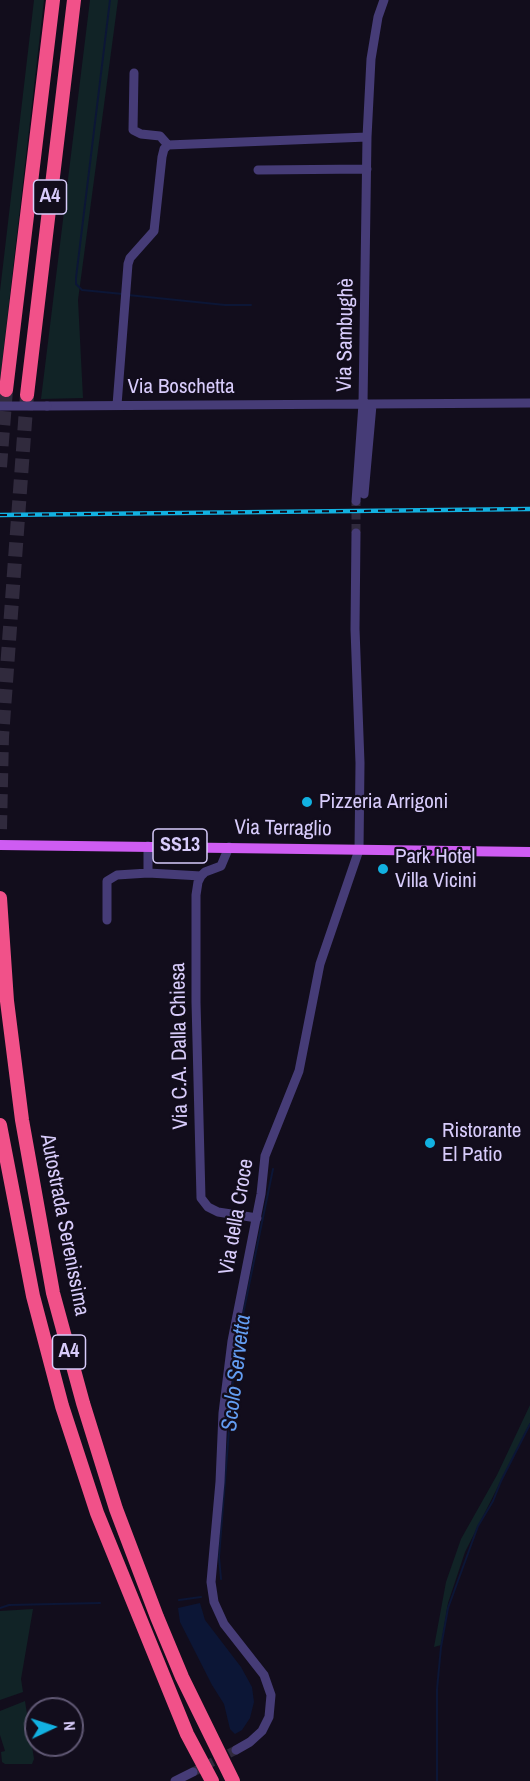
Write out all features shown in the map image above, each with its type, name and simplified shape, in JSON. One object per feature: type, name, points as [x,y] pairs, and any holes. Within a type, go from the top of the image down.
[{"type":"highway","name":"A4","points":[[6,390],[53,0]]},
{"type":"highway","name":"A4","points":[[27,395],[74,0]]},
{"type":"highway","name":"Autostrada Serenissima","points":[[0,898],[7,1001],[22,1120],[56,1304],[83,1403],[116,1509],[182,1677],[232,1781]]},
{"type":"highway","name":"Autostrada Serenissima","points":[[0,1125],[33,1296],[62,1406],[97,1513],[187,1734],[212,1781]]},
{"type":"main road","name":"Via Terraglio","points":[[0,845],[530,852]]},
{"type":"street","name":"Via Sambughè","points":[[364,494],[367,404],[367,137],[370,59],[378,17],[384,0]]},
{"type":"street","points":[[134,73],[133,130],[141,134],[159,136],[168,145]]},
{"type":"street","points":[[117,405],[128,264],[130,258],[154,231],[164,148],[168,145],[367,137]]},
{"type":"street","points":[[258,170],[367,169]]},
{"type":"street","name":"Via Boschetta","points":[[0,406],[530,403]]},
{"type":"street","name":"Via Sambughè","points":[[356,501],[367,404]]},
{"type":"street","points":[[356,532],[355,629],[360,764],[359,850]]},
{"type":"street","points":[[147,873],[148,846]]},
{"type":"street","points":[[107,920],[107,881],[117,875],[147,873],[201,876],[223,863],[229,847]]},
{"type":"street","name":"Via della Croce","points":[[236,1750],[250,1742],[262,1731],[269,1717],[271,1695],[264,1675],[224,1624],[214,1602],[211,1582],[220,1482],[223,1413],[232,1341],[257,1218],[264,1156],[299,1071],[320,964],[359,850]]},
{"type":"street","name":"Via C.A. Dalla Chiesa","points":[[201,876],[196,895],[195,930],[201,1198],[208,1207],[218,1212],[257,1218]]},
{"type":"street","points":[[175,1781],[193,1772]]},
{"type":"shaded area","points":[[34,0],[44,0],[0,381],[0,291]]},
{"type":"shaded area","points":[[90,0],[118,0],[78,300],[83,398],[41,399]]},
{"type":"shaded area","points":[[530,1405],[530,1423],[465,1552],[448,1603],[441,1645],[434,1647],[446,1582],[461,1539],[497,1475]]},
{"type":"shaded area","points":[[33,1609],[21,1679],[23,1692],[0,1700],[0,1611]]},
{"type":"shaded area","points":[[24,1701],[24,1757],[34,1757],[32,1764],[2,1762],[1,1752],[5,1751],[0,1735],[0,1711]]},
{"type":"water","points":[[200,1603],[205,1620],[241,1667],[252,1687],[254,1702],[250,1718],[242,1730],[235,1734],[230,1729],[224,1704],[180,1622],[178,1608]]},
{"type":"waterway","points":[[110,0],[76,284],[82,290],[123,294]]},
{"type":"waterway","points":[[128,295],[225,305],[251,305]]},
{"type":"waterway","name":"Scolo Servetta","points":[[221,1579],[219,1557],[235,1353],[273,1169]]},
{"type":"waterway","points":[[437,1781],[437,1689],[448,1608],[478,1526],[493,1501],[530,1424]]},
{"type":"waterway","name":"Scolo Servetta","points":[[179,1600],[201,1597]]},
{"type":"waterway","name":"Scolo Servetta","points":[[0,1608],[9,1605],[100,1603]]},
{"type":"tunnel","points":[[0,467],[6,390]]},
{"type":"tunnel","points":[[0,829],[2,737],[27,395]]},
{"type":"tunnel","points":[[356,501],[356,533]]},
{"type":"tunnel","points":[[193,1772],[236,1750]]},
{"type":"railway","points":[[0,515],[530,509]]},
{"type":"place","name":"Pizzeria Arrigoni","points":[[307,802]]},
{"type":"place","name":"Park Hotel Villa Vicini","points":[[383,869]]},
{"type":"place","name":"Ristorante El Patio","points":[[430,1143]]}]
